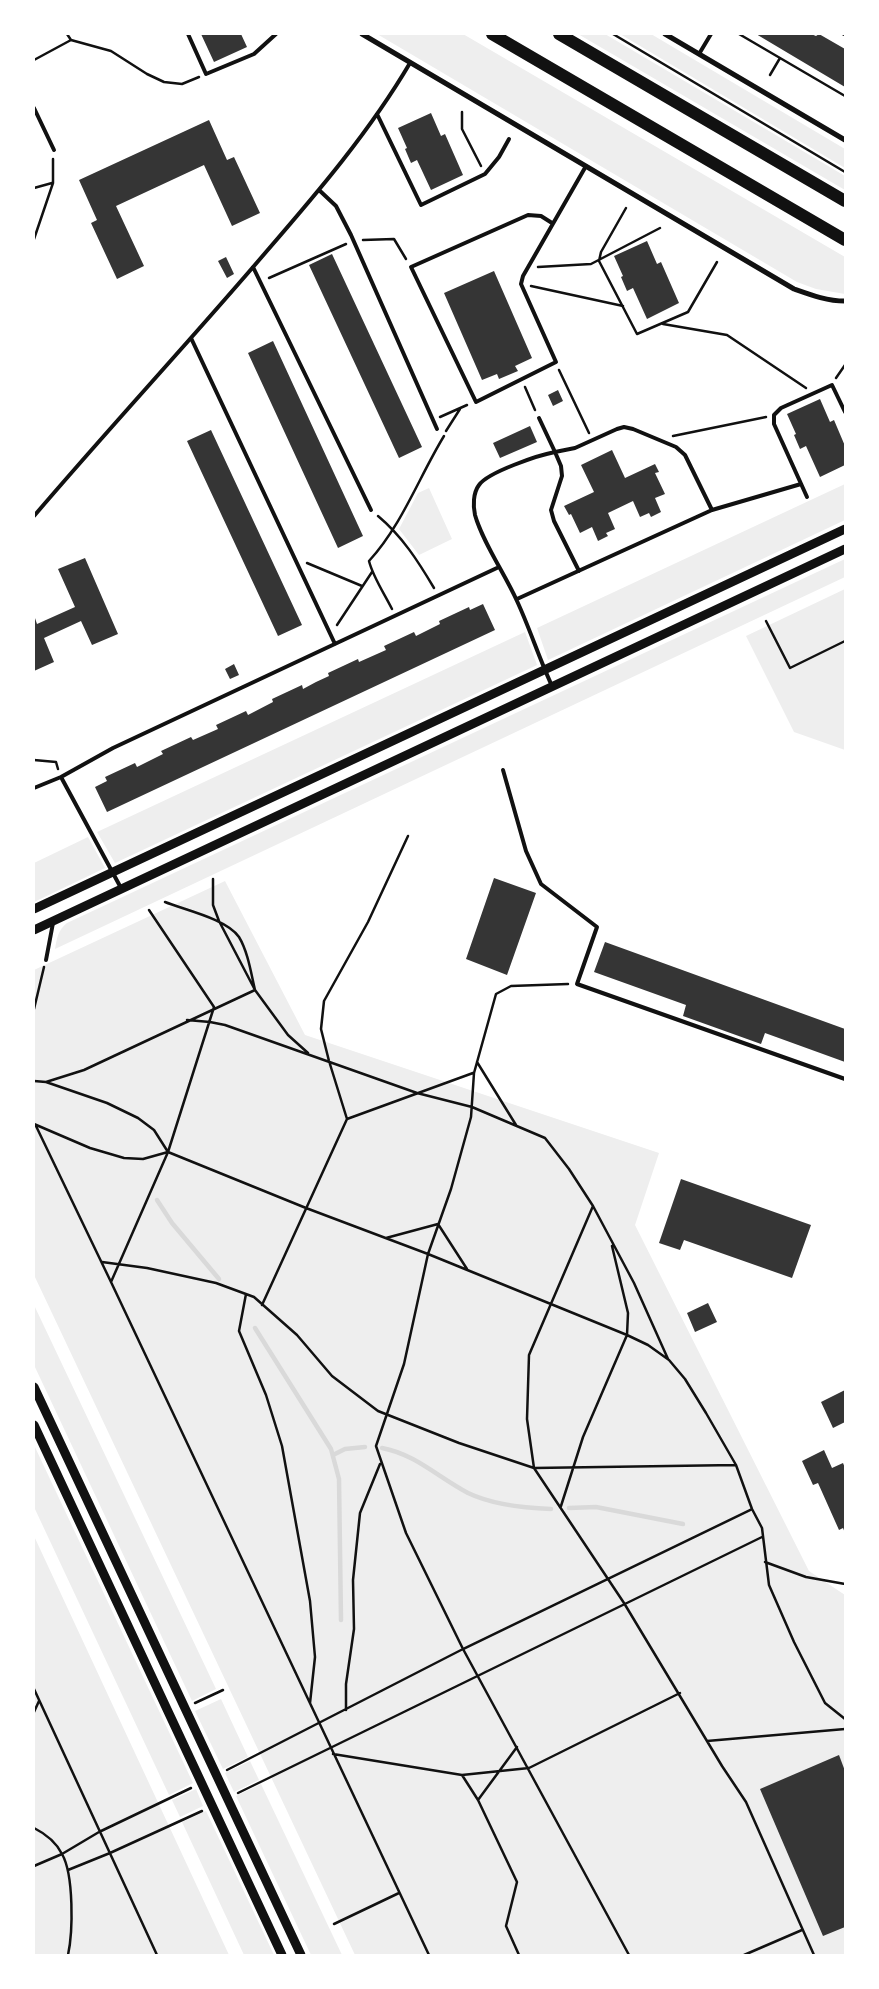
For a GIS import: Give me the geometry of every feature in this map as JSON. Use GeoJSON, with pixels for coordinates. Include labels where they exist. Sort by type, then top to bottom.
{"type":"FeatureCollection","features":[{"type":"Feature","properties":{"kind":"main road"},"geometry":{"type":"LineString","coordinates":[[492,34],[845,240]]}},
{"type":"Feature","properties":{"kind":"main road"},"geometry":{"type":"LineString","coordinates":[[560,34],[845,201]]}},
{"type":"Feature","properties":{"kind":"street"},"geometry":{"type":"LineString","coordinates":[[362,34],[794,289],[814,297],[845,301]]}},
{"type":"Feature","properties":{"kind":"street"},"geometry":{"type":"LineString","coordinates":[[665,34],[845,140]]}},
{"type":"Feature","properties":{"kind":"street"},"geometry":{"type":"LineString","coordinates":[[34,909],[845,529]]}},
{"type":"Feature","properties":{"kind":"street"},"geometry":{"type":"LineString","coordinates":[[34,930],[845,549]]}},
{"type":"Feature","properties":{"kind":"street"},"geometry":{"type":"LineString","coordinates":[[34,1388],[301,1955]]}},
{"type":"Feature","properties":{"kind":"street"},"geometry":{"type":"LineString","coordinates":[[34,1425],[282,1955]]}},
{"type":"Feature","properties":{"kind":"lane"},"geometry":{"type":"LineString","coordinates":[[188,34],[206,74],[254,54],[276,34]]}},
{"type":"Feature","properties":{"kind":"lane"},"geometry":{"type":"LineString","coordinates":[[699,54],[711,34]]}},
{"type":"Feature","properties":{"kind":"lane"},"geometry":{"type":"LineString","coordinates":[[34,516],[254,267],[319,190],[377,114],[410,63]]}},
{"type":"Feature","properties":{"kind":"lane"},"geometry":{"type":"LineString","coordinates":[[34,108],[54,150]]}},
{"type":"Feature","properties":{"kind":"lane"},"geometry":{"type":"LineString","coordinates":[[377,114],[421,205],[485,174],[499,157],[509,139]]}},
{"type":"Feature","properties":{"kind":"lane"},"geometry":{"type":"LineString","coordinates":[[552,222],[540,216],[528,215],[411,267],[476,402],[556,362],[521,284],[552,222],[586,166]]}},
{"type":"Feature","properties":{"kind":"lane"},"geometry":{"type":"LineString","coordinates":[[319,190],[336,206],[437,429]]}},
{"type":"Feature","properties":{"kind":"lane"},"geometry":{"type":"LineString","coordinates":[[254,267],[371,510]]}},
{"type":"Feature","properties":{"kind":"lane"},"geometry":{"type":"LineString","coordinates":[[191,338],[335,644]]}},
{"type":"Feature","properties":{"kind":"lane"},"geometry":{"type":"LineString","coordinates":[[807,497],[774,424],[774,415],[781,408],[832,385],[845,412]]}},
{"type":"Feature","properties":{"kind":"lane"},"geometry":{"type":"LineString","coordinates":[[539,418],[561,466],[562,476],[552,510],[554,521],[579,571]]}},
{"type":"Feature","properties":{"kind":"lane"},"geometry":{"type":"LineString","coordinates":[[552,686],[517,599],[499,567],[475,514],[474,499],[478,486],[488,477],[543,454],[575,448],[624,427],[676,447],[685,455],[712,510]]}},
{"type":"Feature","properties":{"kind":"lane"},"geometry":{"type":"LineString","coordinates":[[517,599],[712,510],[801,484]]}},
{"type":"Feature","properties":{"kind":"lane"},"geometry":{"type":"LineString","coordinates":[[34,788],[62,777],[113,748],[499,567]]}},
{"type":"Feature","properties":{"kind":"lane"},"geometry":{"type":"LineString","coordinates":[[503,770],[526,851],[540,884],[597,927],[577,984],[845,1079]]}},
{"type":"Feature","properties":{"kind":"lane"},"geometry":{"type":"LineString","coordinates":[[62,777],[121,888]]}},
{"type":"Feature","properties":{"kind":"lane"},"geometry":{"type":"LineString","coordinates":[[46,960],[53,921]]}},
{"type":"Feature","properties":{"kind":"path"},"geometry":{"type":"LineString","coordinates":[[67,34],[71,40],[110,51],[147,74],[164,82],[182,84],[206,74]]}},
{"type":"Feature","properties":{"kind":"path"},"geometry":{"type":"LineString","coordinates":[[612,34],[845,172]]}},
{"type":"Feature","properties":{"kind":"path"},"geometry":{"type":"LineString","coordinates":[[739,34],[845,96]]}},
{"type":"Feature","properties":{"kind":"path"},"geometry":{"type":"LineString","coordinates":[[34,60],[71,40]]}},
{"type":"Feature","properties":{"kind":"path"},"geometry":{"type":"LineString","coordinates":[[770,75],[780,58]]}},
{"type":"Feature","properties":{"kind":"path"},"geometry":{"type":"LineString","coordinates":[[462,112],[462,128],[485,174]]}},
{"type":"Feature","properties":{"kind":"path"},"geometry":{"type":"LineString","coordinates":[[34,239],[52,183],[54,150]]}},
{"type":"Feature","properties":{"kind":"path"},"geometry":{"type":"LineString","coordinates":[[34,188],[52,183]]}},
{"type":"Feature","properties":{"kind":"path"},"geometry":{"type":"LineString","coordinates":[[626,208],[601,252],[599,261],[636,334],[688,312],[717,262]]}},
{"type":"Feature","properties":{"kind":"path"},"geometry":{"type":"LineString","coordinates":[[528,268],[591,264],[660,228]]}},
{"type":"Feature","properties":{"kind":"path"},"geometry":{"type":"LineString","coordinates":[[260,282],[353,241],[394,239],[411,267]]}},
{"type":"Feature","properties":{"kind":"path"},"geometry":{"type":"LineString","coordinates":[[521,284],[623,306]]}},
{"type":"Feature","properties":{"kind":"path"},"geometry":{"type":"LineString","coordinates":[[661,324],[727,335],[814,393]]}},
{"type":"Feature","properties":{"kind":"path"},"geometry":{"type":"LineString","coordinates":[[556,362],[593,440]]}},
{"type":"Feature","properties":{"kind":"path"},"geometry":{"type":"LineString","coordinates":[[832,385],[845,365]]}},
{"type":"Feature","properties":{"kind":"path"},"geometry":{"type":"LineString","coordinates":[[522,379],[539,418]]}},
{"type":"Feature","properties":{"kind":"path"},"geometry":{"type":"LineString","coordinates":[[433,420],[476,402]]}},
{"type":"Feature","properties":{"kind":"path"},"geometry":{"type":"LineString","coordinates":[[396,616],[381,585],[372,572],[369,561],[382,546],[393,528],[460,409]]}},
{"type":"Feature","properties":{"kind":"path"},"geometry":{"type":"LineString","coordinates":[[658,440],[774,415]]}},
{"type":"Feature","properties":{"kind":"path"},"geometry":{"type":"LineString","coordinates":[[371,510],[393,528],[417,560],[439,596]]}},
{"type":"Feature","properties":{"kind":"path"},"geometry":{"type":"LineString","coordinates":[[294,557],[362,586]]}},
{"type":"Feature","properties":{"kind":"path"},"geometry":{"type":"LineString","coordinates":[[331,635],[372,572]]}},
{"type":"Feature","properties":{"kind":"path"},"geometry":{"type":"LineString","coordinates":[[766,621],[790,668],[845,641]]}},
{"type":"Feature","properties":{"kind":"path"},"geometry":{"type":"LineString","coordinates":[[34,760],[56,762],[62,777]]}},
{"type":"Feature","properties":{"kind":"path"},"geometry":{"type":"LineString","coordinates":[[262,1304],[347,1119],[328,1061],[321,1029],[324,1001],[368,922],[408,836]]}},
{"type":"Feature","properties":{"kind":"path"},"geometry":{"type":"LineString","coordinates":[[214,879],[214,905],[219,921],[255,990],[288,1036],[309,1054]]}},
{"type":"Feature","properties":{"kind":"path"},"geometry":{"type":"LineString","coordinates":[[165,902],[219,921],[238,936],[246,954],[255,990]]}},
{"type":"Feature","properties":{"kind":"path"},"geometry":{"type":"LineString","coordinates":[[111,1282],[168,1152],[214,1007],[149,910]]}},
{"type":"Feature","properties":{"kind":"path"},"geometry":{"type":"LineString","coordinates":[[34,1009],[46,960]]}},
{"type":"Feature","properties":{"kind":"path"},"geometry":{"type":"LineString","coordinates":[[577,984],[512,986],[496,994],[474,1073],[471,1117],[451,1189],[428,1254],[404,1364],[376,1446],[380,1463],[406,1533],[463,1650],[529,1768],[629,1955]]}},
{"type":"Feature","properties":{"kind":"path"},"geometry":{"type":"LineString","coordinates":[[46,1082],[84,1070],[214,1007],[255,990]]}},
{"type":"Feature","properties":{"kind":"path"},"geometry":{"type":"LineString","coordinates":[[187,1020],[225,1025],[417,1093],[472,1107],[545,1138],[570,1169],[593,1206],[634,1283],[669,1360]]}},
{"type":"Feature","properties":{"kind":"path"},"geometry":{"type":"LineString","coordinates":[[477,1062],[517,1126]]}},
{"type":"Feature","properties":{"kind":"path"},"geometry":{"type":"LineString","coordinates":[[347,1119],[474,1073]]}},
{"type":"Feature","properties":{"kind":"path"},"geometry":{"type":"LineString","coordinates":[[34,1081],[46,1082],[107,1103],[138,1118],[154,1130],[168,1152],[306,1208],[428,1254],[627,1335],[648,1345],[669,1360],[696,1396],[736,1465],[752,1509],[762,1528],[769,1585],[798,1651],[825,1703],[845,1719]]}},
{"type":"Feature","properties":{"kind":"path"},"geometry":{"type":"LineString","coordinates":[[35,1125],[90,1148],[124,1158],[143,1159],[168,1152]]}},
{"type":"Feature","properties":{"kind":"path"},"geometry":{"type":"LineString","coordinates":[[35,1125],[102,1262],[429,1955]]}},
{"type":"Feature","properties":{"kind":"path"},"geometry":{"type":"LineString","coordinates":[[593,1206],[528,1355],[527,1419],[534,1468],[624,1603],[746,1802],[814,1955]]}},
{"type":"Feature","properties":{"kind":"path"},"geometry":{"type":"LineString","coordinates":[[386,1238],[438,1224]]}},
{"type":"Feature","properties":{"kind":"path"},"geometry":{"type":"LineString","coordinates":[[438,1224],[468,1270]]}},
{"type":"Feature","properties":{"kind":"path"},"geometry":{"type":"LineString","coordinates":[[561,1506],[571,1468],[627,1335],[628,1313],[612,1242]]}},
{"type":"Feature","properties":{"kind":"path"},"geometry":{"type":"LineString","coordinates":[[102,1262],[148,1268],[216,1282],[254,1297],[297,1336],[332,1376],[378,1411],[459,1443],[534,1468],[736,1465]]}},
{"type":"Feature","properties":{"kind":"path"},"geometry":{"type":"LineString","coordinates":[[246,1294],[239,1331],[266,1395],[282,1446],[310,1601],[315,1657],[310,1704]]}},
{"type":"Feature","properties":{"kind":"path"},"geometry":{"type":"LineString","coordinates":[[346,1710],[346,1684],[354,1628],[353,1580],[360,1513],[380,1463]]}},
{"type":"Feature","properties":{"kind":"path"},"geometry":{"type":"LineString","coordinates":[[255,1756],[463,1650],[752,1509]]}},
{"type":"Feature","properties":{"kind":"path"},"geometry":{"type":"LineString","coordinates":[[266,1780],[762,1537]]}},
{"type":"Feature","properties":{"kind":"path"},"geometry":{"type":"LineString","coordinates":[[765,1562],[806,1577],[845,1584]]}},
{"type":"Feature","properties":{"kind":"path"},"geometry":{"type":"LineString","coordinates":[[34,1689],[157,1955]]}},
{"type":"Feature","properties":{"kind":"path"},"geometry":{"type":"LineString","coordinates":[[185,1708],[223,1690]]}},
{"type":"Feature","properties":{"kind":"path"},"geometry":{"type":"LineString","coordinates":[[333,1754],[462,1774],[529,1768],[680,1693]]}},
{"type":"Feature","properties":{"kind":"path"},"geometry":{"type":"LineString","coordinates":[[34,1712],[39,1701]]}},
{"type":"Feature","properties":{"kind":"path"},"geometry":{"type":"LineString","coordinates":[[707,1741],[845,1729]]}},
{"type":"Feature","properties":{"kind":"path"},"geometry":{"type":"LineString","coordinates":[[478,1800],[517,1746]]}},
{"type":"Feature","properties":{"kind":"path"},"geometry":{"type":"LineString","coordinates":[[462,1774],[478,1800],[517,1882],[506,1926],[519,1955]]}},
{"type":"Feature","properties":{"kind":"path"},"geometry":{"type":"LineString","coordinates":[[34,1866],[62,1854],[99,1832],[166,1801]]}},
{"type":"Feature","properties":{"kind":"path"},"geometry":{"type":"LineString","coordinates":[[68,1870],[110,1854],[176,1823]]}},
{"type":"Feature","properties":{"kind":"path"},"geometry":{"type":"LineString","coordinates":[[34,1828],[47,1834],[62,1854],[68,1870],[72,1936],[68,1955]]}},
{"type":"Feature","properties":{"kind":"path"},"geometry":{"type":"LineString","coordinates":[[334,1924],[399,1893]]}},
{"type":"Feature","properties":{"kind":"path"},"geometry":{"type":"LineString","coordinates":[[744,1955],[802,1930]]}},
{"type":"Feature","properties":{"kind":"shaded area"},"geometry":{"type":"Polygon","coordinates":[[[377,34],[463,34],[845,257],[845,294],[816,289],[797,282],[377,34]]]}},
{"type":"Feature","properties":{"kind":"shaded area"},"geometry":{"type":"Polygon","coordinates":[[[578,34],[605,34],[845,176],[845,190],[578,34]]]}},
{"type":"Feature","properties":{"kind":"shaded area"},"geometry":{"type":"Polygon","coordinates":[[[620,34],[651,34],[845,149],[845,168],[620,34]]]}},
{"type":"Feature","properties":{"kind":"shaded area"},"geometry":{"type":"Polygon","coordinates":[[[845,484],[845,520],[548,660],[537,628],[845,484]]]}},
{"type":"Feature","properties":{"kind":"shaded area"},"geometry":{"type":"Polygon","coordinates":[[[429,488],[452,539],[419,555],[399,529],[418,493],[429,488]]]}},
{"type":"Feature","properties":{"kind":"shaded area"},"geometry":{"type":"Polygon","coordinates":[[[845,559],[845,577],[55,949],[60,931],[67,923],[845,559]]]}},
{"type":"Feature","properties":{"kind":"shaded area"},"geometry":{"type":"Polygon","coordinates":[[[845,589],[845,750],[794,732],[746,636],[845,589]]]}},
{"type":"Feature","properties":{"kind":"shaded area"},"geometry":{"type":"Polygon","coordinates":[[[525,632],[537,665],[115,863],[97,832],[525,632]]]}},
{"type":"Feature","properties":{"kind":"shaded area"},"geometry":{"type":"Polygon","coordinates":[[[88,837],[105,868],[34,902],[34,863],[88,837]]]}},
{"type":"Feature","properties":{"kind":"shaded area"},"geometry":{"type":"Polygon","coordinates":[[[225,881],[305,1035],[659,1153],[635,1225],[809,1571],[845,1595],[845,1955],[355,1955],[34,1275],[34,970],[225,881]]]}},
{"type":"Feature","properties":{"kind":"shaded area"},"geometry":{"type":"Polygon","coordinates":[[[34,1305],[216,1689],[192,1701],[34,1365],[34,1305]]]}},
{"type":"Feature","properties":{"kind":"shaded area"},"geometry":{"type":"Polygon","coordinates":[[[34,1445],[193,1783],[169,1795],[34,1507],[34,1445]]]}},
{"type":"Feature","properties":{"kind":"shaded area"},"geometry":{"type":"Polygon","coordinates":[[[34,1536],[229,1955],[34,1955],[34,1536]]]}},
{"type":"Feature","properties":{"kind":"shaded area"},"geometry":{"type":"Polygon","coordinates":[[[221,1699],[248,1757],[223,1769],[195,1711],[221,1699]]]}},
{"type":"Feature","properties":{"kind":"shaded area"},"geometry":{"type":"Polygon","coordinates":[[[250,1761],[259,1780],[234,1792],[225,1773],[250,1761]]]}},
{"type":"Feature","properties":{"kind":"shaded area"},"geometry":{"type":"Polygon","coordinates":[[[261,1784],[342,1955],[311,1955],[236,1796],[261,1784]]]}},
{"type":"Feature","properties":{"kind":"shaded area"},"geometry":{"type":"Polygon","coordinates":[[[196,1789],[203,1806],[180,1817],[172,1800],[196,1789]]]}},
{"type":"Feature","properties":{"kind":"shaded area"},"geometry":{"type":"Polygon","coordinates":[[[206,1811],[274,1955],[244,1955],[182,1822],[206,1811]]]}},
{"type":"Feature","properties":{"kind":"building"},"geometry":{"type":"Polygon","coordinates":[[[201,34],[241,34],[247,47],[214,62],[201,34]]]}},
{"type":"Feature","properties":{"kind":"building"},"geometry":{"type":"Polygon","coordinates":[[[756,34],[811,34],[816,36],[819,34],[845,49],[845,87],[756,34]]]}},
{"type":"Feature","properties":{"kind":"building"},"geometry":{"type":"Polygon","coordinates":[[[431,113],[441,136],[445,134],[463,175],[431,190],[417,160],[411,163],[398,128],[431,113]]]}},
{"type":"Feature","properties":{"kind":"building"},"geometry":{"type":"Polygon","coordinates":[[[209,120],[227,160],[234,157],[260,213],[232,226],[204,165],[116,206],[144,266],[117,279],[91,223],[97,220],[79,180],[209,120]]]}},
{"type":"Feature","properties":{"kind":"building"},"geometry":{"type":"Polygon","coordinates":[[[647,241],[657,264],[661,262],[679,303],[647,319],[633,288],[627,291],[614,256],[647,241]]]}},
{"type":"Feature","properties":{"kind":"building"},"geometry":{"type":"Polygon","coordinates":[[[332,254],[422,447],[399,458],[309,265],[332,254]]]}},
{"type":"Feature","properties":{"kind":"building"},"geometry":{"type":"Polygon","coordinates":[[[226,257],[234,274],[227,278],[218,261],[226,257]]]}},
{"type":"Feature","properties":{"kind":"building"},"geometry":{"type":"Polygon","coordinates":[[[494,271],[532,358],[515,366],[518,371],[499,379],[497,374],[482,380],[444,293],[494,271]]]}},
{"type":"Feature","properties":{"kind":"building"},"geometry":{"type":"Polygon","coordinates":[[[273,341],[363,536],[338,548],[248,353],[273,341]]]}},
{"type":"Feature","properties":{"kind":"building"},"geometry":{"type":"Polygon","coordinates":[[[558,390],[563,401],[553,406],[548,395],[558,390]]]}},
{"type":"Feature","properties":{"kind":"building"},"geometry":{"type":"Polygon","coordinates":[[[820,399],[830,422],[834,420],[845,446],[845,465],[820,477],[806,446],[800,449],[787,414],[820,399]]]}},
{"type":"Feature","properties":{"kind":"building"},"geometry":{"type":"Polygon","coordinates":[[[530,426],[537,442],[500,458],[493,443],[530,426]]]}},
{"type":"Feature","properties":{"kind":"building"},"geometry":{"type":"Polygon","coordinates":[[[211,430],[302,625],[278,636],[187,441],[211,430]]]}},
{"type":"Feature","properties":{"kind":"building"},"geometry":{"type":"Polygon","coordinates":[[[612,450],[625,478],[655,464],[659,472],[655,473],[665,494],[655,498],[661,512],[651,517],[649,513],[640,517],[633,501],[608,513],[615,529],[606,533],[608,536],[598,541],[592,527],[580,533],[571,514],[569,515],[564,506],[594,492],[581,465],[612,450]]]}},
{"type":"Feature","properties":{"kind":"building"},"geometry":{"type":"Polygon","coordinates":[[[85,558],[118,634],[92,645],[81,621],[44,638],[54,662],[34,671],[34,615],[37,624],[75,607],[58,569],[85,558]]]}},
{"type":"Feature","properties":{"kind":"building"},"geometry":{"type":"Polygon","coordinates":[[[483,604],[495,630],[107,812],[95,787],[107,781],[105,777],[135,763],[137,767],[163,754],[161,751],[191,737],[193,740],[218,729],[216,725],[246,711],[248,715],[273,702],[272,699],[302,685],[303,689],[329,676],[328,673],[358,659],[359,662],[386,650],[384,646],[414,632],[416,636],[440,624],[439,621],[469,607],[470,610],[483,604]]]}},
{"type":"Feature","properties":{"kind":"building"},"geometry":{"type":"Polygon","coordinates":[[[234,664],[239,675],[230,679],[225,669],[234,664]]]}},
{"type":"Feature","properties":{"kind":"building"},"geometry":{"type":"Polygon","coordinates":[[[494,878],[536,893],[507,975],[466,959],[494,878]]]}},
{"type":"Feature","properties":{"kind":"building"},"geometry":{"type":"Polygon","coordinates":[[[605,942],[845,1029],[845,1062],[765,1033],[761,1044],[683,1016],[686,1005],[594,972],[605,942]]]}},
{"type":"Feature","properties":{"kind":"building"},"geometry":{"type":"Polygon","coordinates":[[[681,1179],[811,1225],[792,1278],[684,1240],[680,1250],[659,1243],[681,1179]]]}},
{"type":"Feature","properties":{"kind":"building"},"geometry":{"type":"Polygon","coordinates":[[[708,1303],[717,1322],[695,1332],[687,1313],[708,1303]]]}},
{"type":"Feature","properties":{"kind":"building"},"geometry":{"type":"Polygon","coordinates":[[[845,1390],[845,1422],[833,1428],[821,1402],[845,1390]]]}},
{"type":"Feature","properties":{"kind":"building"},"geometry":{"type":"Polygon","coordinates":[[[824,1450],[832,1468],[843,1463],[845,1468],[845,1533],[843,1528],[839,1530],[818,1483],[813,1485],[802,1461],[824,1450]]]}},
{"type":"Feature","properties":{"kind":"building"},"geometry":{"type":"Polygon","coordinates":[[[839,1755],[845,1771],[845,1927],[823,1936],[760,1789],[839,1755]]]}},
{"type":"Feature","properties":{"kind":"waterway"},"geometry":{"type":"LineString","coordinates":[[157,1200],[172,1223],[219,1279]]}},
{"type":"Feature","properties":{"kind":"waterway"},"geometry":{"type":"LineString","coordinates":[[255,1328],[331,1449],[339,1479],[341,1620]]}},
{"type":"Feature","properties":{"kind":"waterway"},"geometry":{"type":"LineString","coordinates":[[333,1455],[345,1449],[365,1447]]}},
{"type":"Feature","properties":{"kind":"waterway"},"geometry":{"type":"LineString","coordinates":[[382,1448],[405,1455],[457,1487],[478,1497],[508,1505],[551,1509]]}},
{"type":"Feature","properties":{"kind":"waterway"},"geometry":{"type":"LineString","coordinates":[[569,1508],[596,1507],[683,1524]]}}]}
